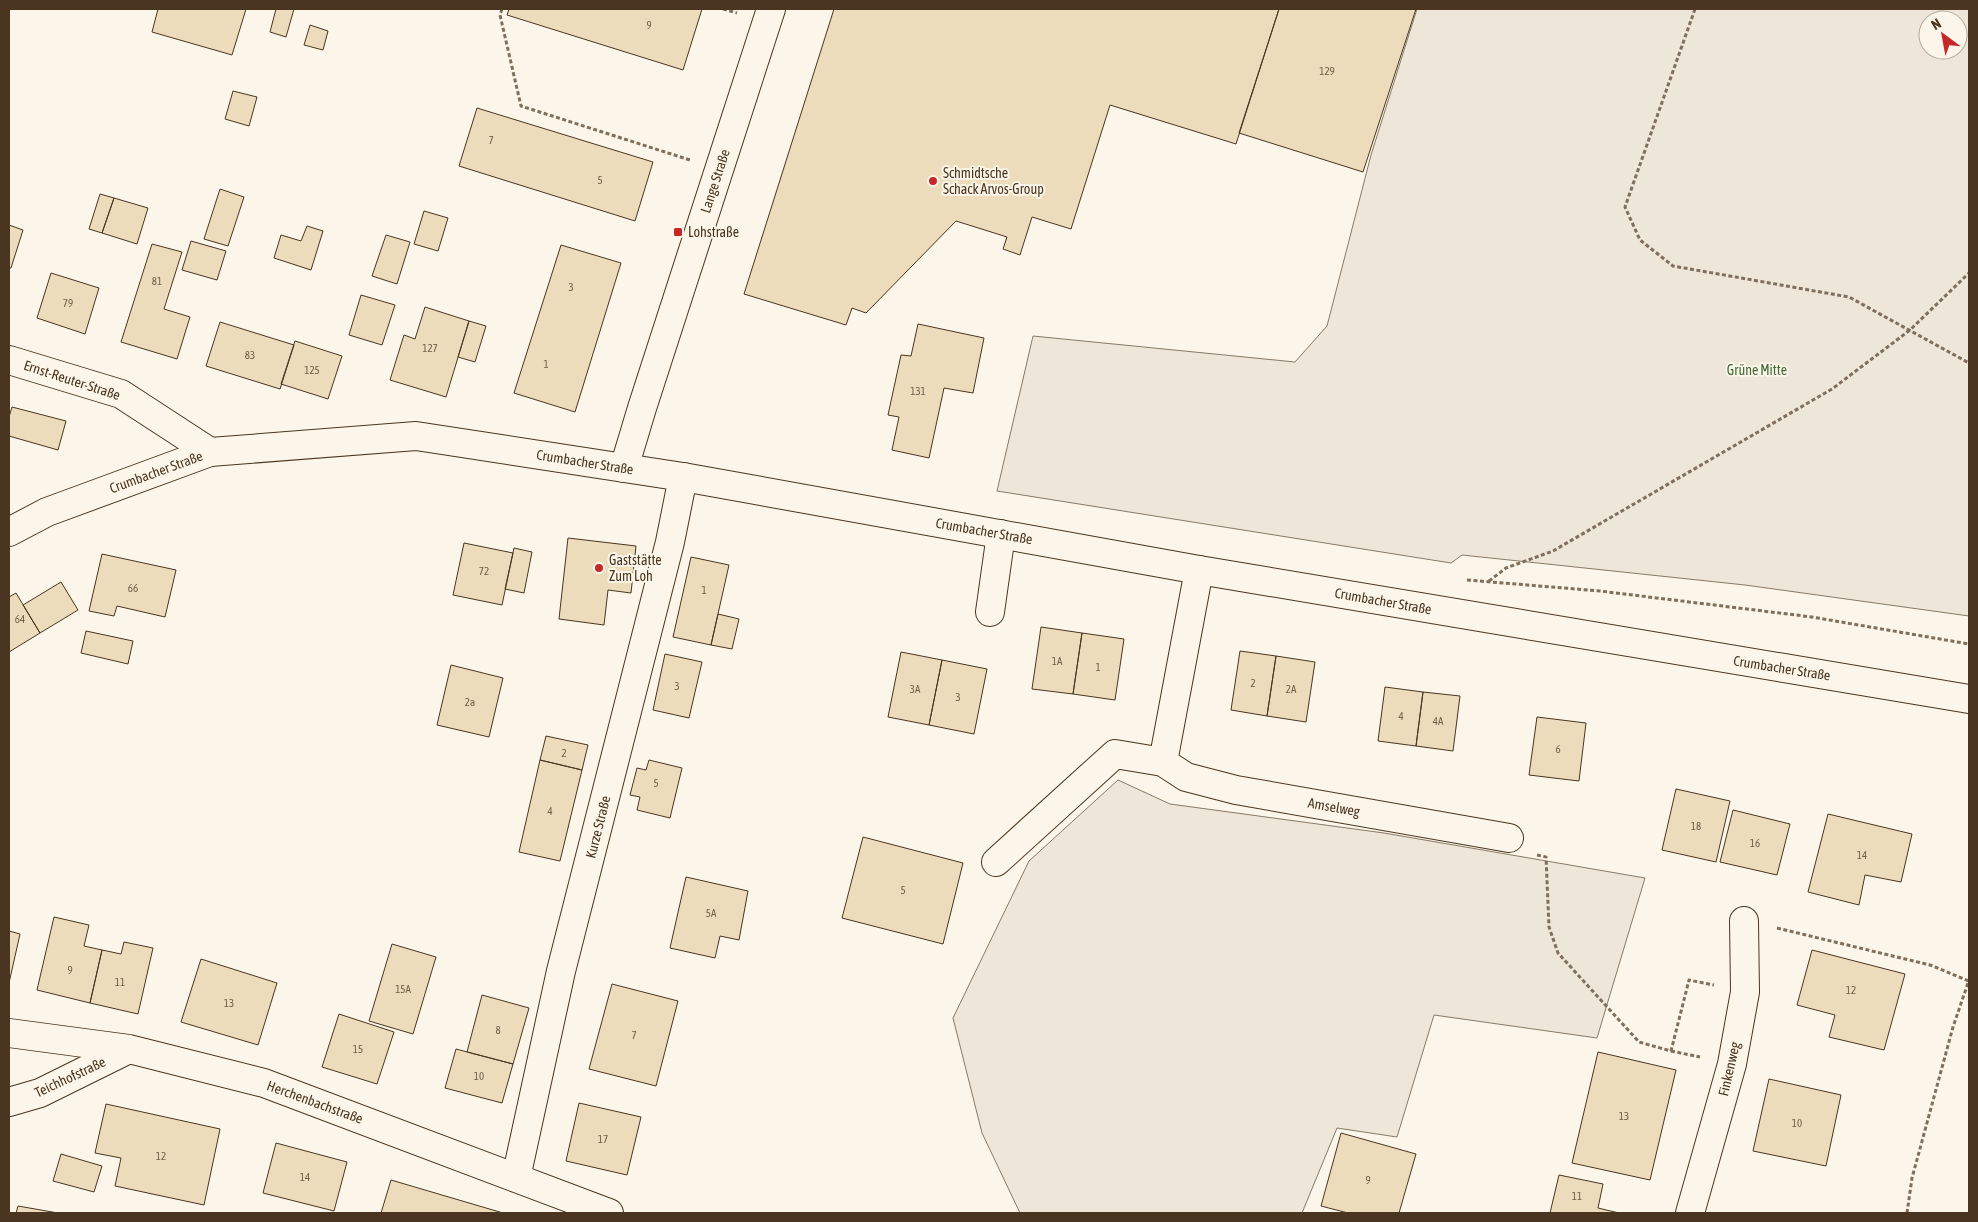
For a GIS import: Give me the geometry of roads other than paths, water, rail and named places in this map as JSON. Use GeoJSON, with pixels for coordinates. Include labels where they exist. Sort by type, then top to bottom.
{"type":"FeatureCollection","features":[{"type":"Feature","properties":{"kind":"street","name":"Lange Straße"},"geometry":{"type":"LineString","coordinates":[[624,468],[771,9]]}},
{"type":"Feature","properties":{"kind":"street","name":"Ernst-Reuter-Straße"},"geometry":{"type":"LineString","coordinates":[[9,360],[121,394],[210,452]]}},
{"type":"Feature","properties":{"kind":"street","name":"Crumbacher Straße"},"geometry":{"type":"LineString","coordinates":[[9,532],[47,512],[210,452],[416,436],[683,477],[1199,570],[1969,698]]}},
{"type":"Feature","properties":{"kind":"street","name":"Kurze Straße"},"geometry":{"type":"LineString","coordinates":[[516,1178],[561,971],[670,542],[683,477]]}},
{"type":"Feature","properties":{"kind":"street"},"geometry":{"type":"LineString","coordinates":[[990,612],[1001,534]]}},
{"type":"Feature","properties":{"kind":"street"},"geometry":{"type":"LineString","coordinates":[[1163,762],[1199,570]]}},
{"type":"Feature","properties":{"kind":"street","name":"Amselweg"},"geometry":{"type":"LineString","coordinates":[[996,862],[1115,754],[1163,762],[1186,777],[1236,790],[1509,838]]}},
{"type":"Feature","properties":{"kind":"street","name":"Finkenweg"},"geometry":{"type":"LineString","coordinates":[[1690,1213],[1732,1064],[1745,992],[1744,921]]}},
{"type":"Feature","properties":{"kind":"street","name":"Herchenbachstraße"},"geometry":{"type":"LineString","coordinates":[[9,1033],[129,1049],[264,1083],[609,1213]]}},
{"type":"Feature","properties":{"kind":"street","name":"Teichhofstraße"},"geometry":{"type":"LineString","coordinates":[[9,1102],[40,1094],[129,1049]]}},
{"type":"Feature","properties":{"kind":"place","name":"Schmidtsche Schack Arvos-Group"},"geometry":{"type":"Point","coordinates":[933,181]}},
{"type":"Feature","properties":{"kind":"place","name":"Lohstraße"},"geometry":{"type":"Point","coordinates":[678,232]}},
{"type":"Feature","properties":{"kind":"place","name":"Gaststätte Zum Loh"},"geometry":{"type":"Point","coordinates":[599,568]}},
{"type":"Feature","properties":{"kind":"park label","name":"Grüne Mitte"},"geometry":{"type":"Point","coordinates":[1757,370]}}]}
